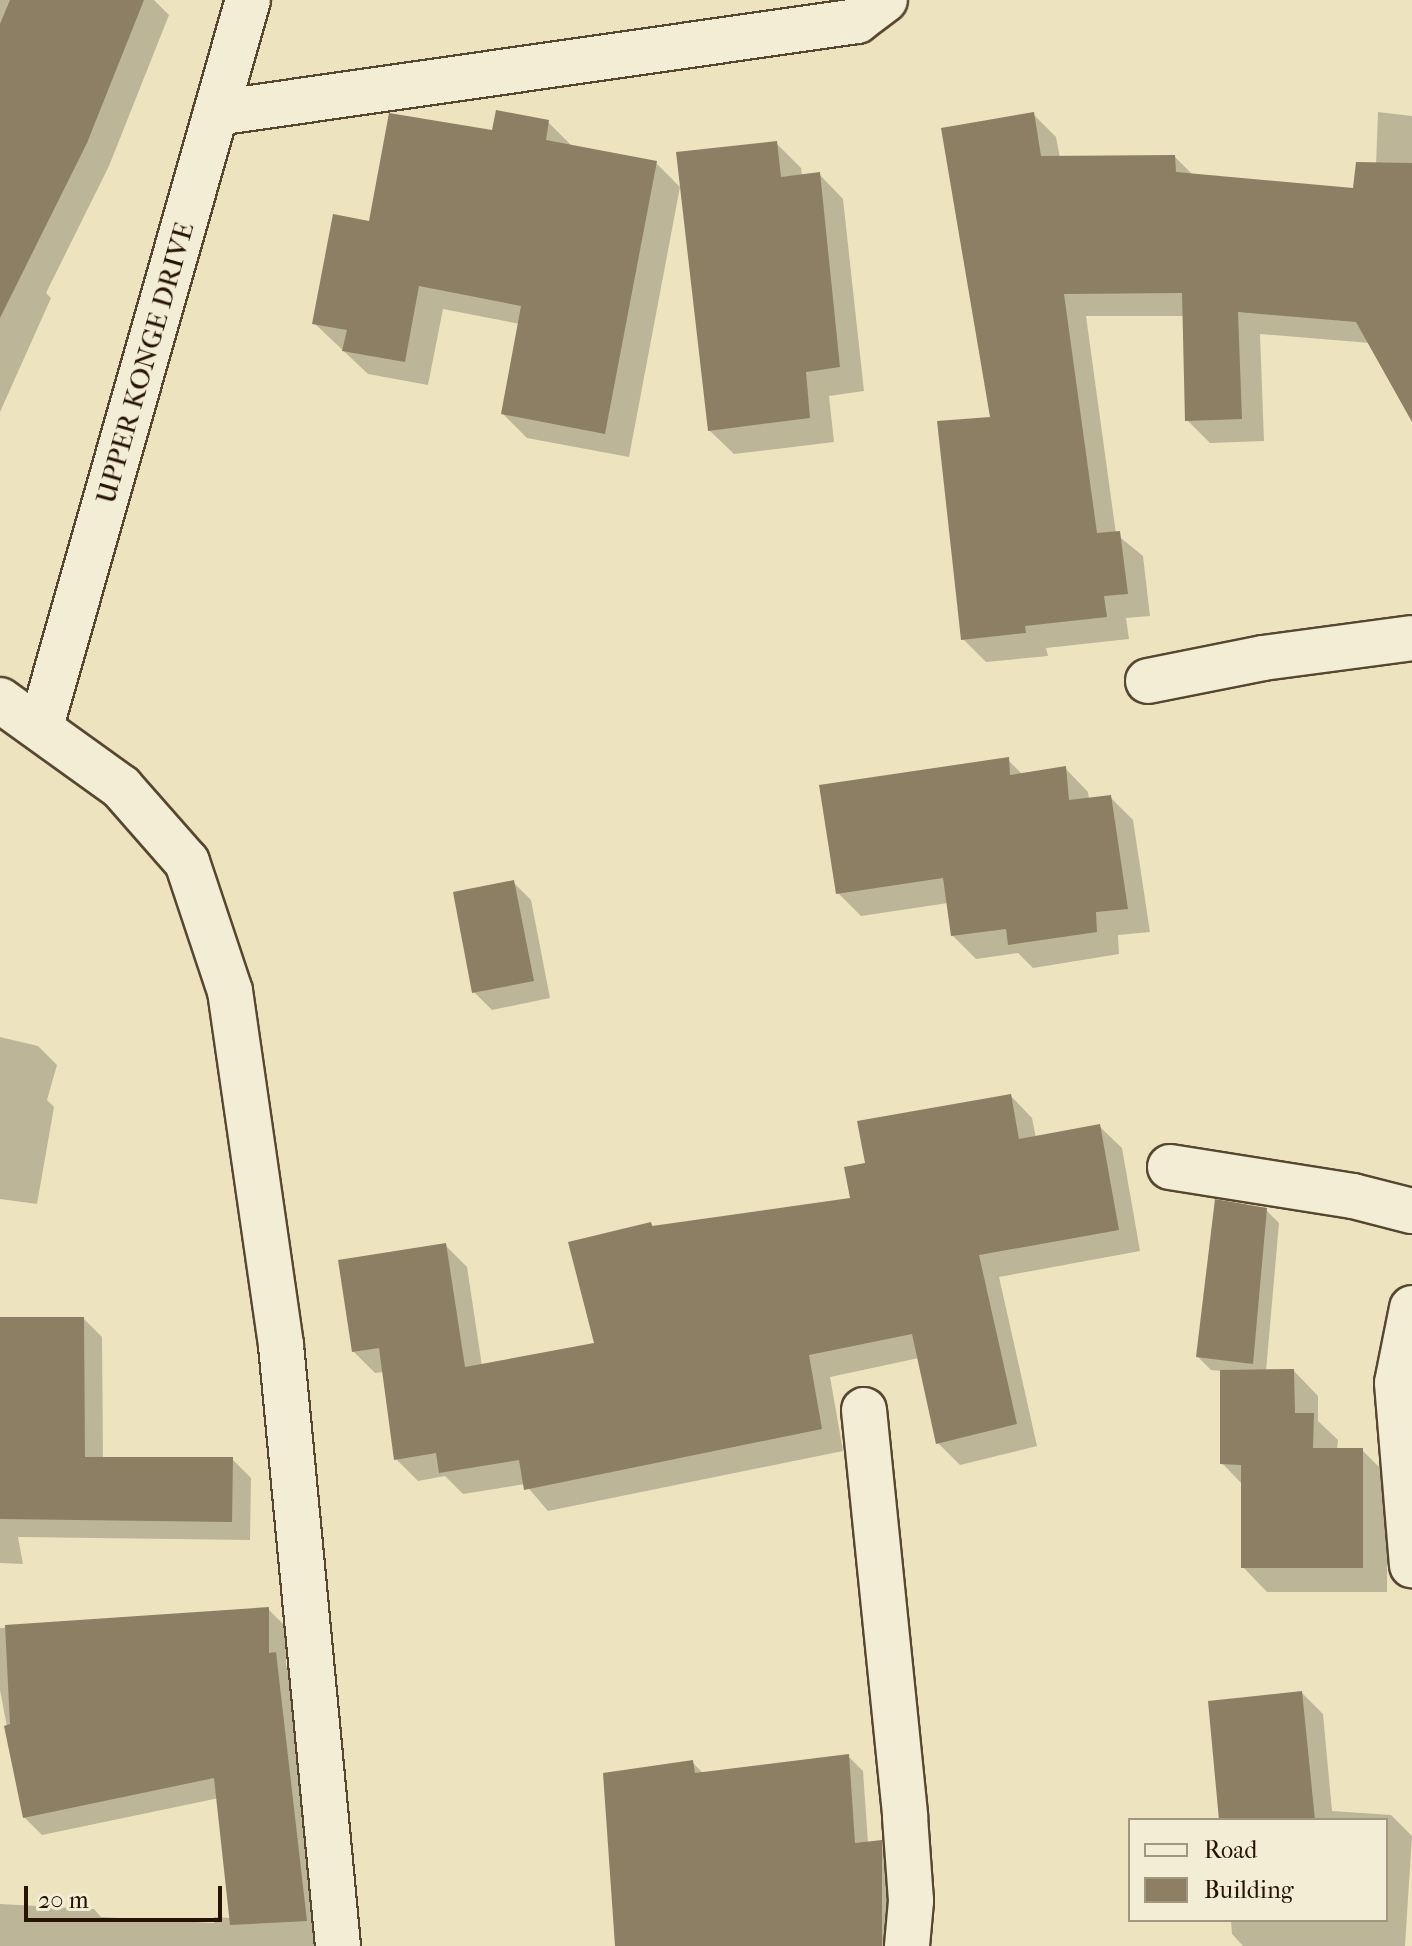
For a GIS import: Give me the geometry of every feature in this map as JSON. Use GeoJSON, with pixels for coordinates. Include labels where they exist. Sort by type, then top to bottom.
{"type":"FeatureCollection","features":[{"type":"Feature","properties":{"kind":"street","name":"UPPER KONGE DRIVE"},"geometry":{"type":"LineString","coordinates":[[41,726],[248,0]]}},
{"type":"Feature","properties":{"kind":"street"},"geometry":{"type":"LineString","coordinates":[[216,113],[857,21],[885,0]]}},
{"type":"Feature","properties":{"kind":"street"},"geometry":{"type":"LineString","coordinates":[[1148,681],[1263,658],[1412,638]]}},
{"type":"Feature","properties":{"kind":"street"},"geometry":{"type":"LineString","coordinates":[[0,700],[41,726],[121,787],[187,862],[230,991],[281,1345],[338,1946]]}},
{"type":"Feature","properties":{"kind":"street"},"geometry":{"type":"LineString","coordinates":[[1170,1167],[1412,1211]]}},
{"type":"Feature","properties":{"kind":"street"},"geometry":{"type":"LineString","coordinates":[[1412,1308],[1397,1383],[1412,1565]]}},
{"type":"Feature","properties":{"kind":"street"},"geometry":{"type":"LineString","coordinates":[[864,1410],[905,1817],[911,1901],[907,1946]]}},
{"type":"Feature","properties":{"kind":"building"},"geometry":{"type":"Polygon","coordinates":[[[10,0],[144,0],[87,143],[0,318],[0,24],[10,0]]]}},
{"type":"Feature","properties":{"kind":"building"},"geometry":{"type":"Polygon","coordinates":[[[496,110],[549,120],[546,140],[657,161],[605,434],[501,414],[521,306],[419,286],[405,362],[342,351],[347,330],[312,324],[333,214],[369,221],[389,113],[492,130],[496,110]]]}},
{"type":"Feature","properties":{"kind":"building"},"geometry":{"type":"Polygon","coordinates":[[[1034,112],[1041,156],[1175,155],[1176,172],[1353,188],[1356,162],[1412,163],[1412,422],[1356,322],[1238,312],[1242,419],[1185,421],[1182,293],[1064,294],[1097,533],[1120,531],[1128,594],[1104,596],[1107,617],[1025,626],[1026,633],[961,640],[937,421],[990,417],[941,128],[1034,112]]]}},
{"type":"Feature","properties":{"kind":"building"},"geometry":{"type":"Polygon","coordinates":[[[777,141],[781,177],[820,172],[840,367],[806,372],[810,418],[708,431],[676,152],[777,141]]]}},
{"type":"Feature","properties":{"kind":"building"},"geometry":{"type":"Polygon","coordinates":[[[1009,757],[1010,775],[1066,766],[1069,800],[1111,795],[1128,909],[1096,912],[1097,932],[1008,945],[1006,929],[951,936],[943,878],[836,894],[819,785],[1009,757]]]}},
{"type":"Feature","properties":{"kind":"building"},"geometry":{"type":"Polygon","coordinates":[[[514,880],[534,981],[472,993],[453,892],[514,880]]]}},
{"type":"Feature","properties":{"kind":"building"},"geometry":{"type":"Polygon","coordinates":[[[1011,1094],[1019,1139],[1100,1124],[1119,1230],[979,1255],[1017,1424],[936,1444],[912,1334],[809,1355],[822,1429],[524,1490],[519,1460],[439,1473],[436,1453],[394,1460],[379,1348],[352,1352],[338,1260],[446,1243],[465,1367],[594,1343],[568,1242],[651,1222],[652,1226],[850,1198],[844,1167],[865,1163],[857,1121],[1011,1094]]]}},
{"type":"Feature","properties":{"kind":"building"},"geometry":{"type":"Polygon","coordinates":[[[1215,1199],[1267,1208],[1253,1364],[1196,1357],[1215,1199]]]}},
{"type":"Feature","properties":{"kind":"building"},"geometry":{"type":"Polygon","coordinates":[[[0,1317],[84,1317],[85,1457],[233,1457],[232,1522],[0,1519],[0,1317]]]}},
{"type":"Feature","properties":{"kind":"building"},"geometry":{"type":"Polygon","coordinates":[[[1294,1369],[1295,1413],[1314,1413],[1313,1448],[1363,1448],[1363,1568],[1241,1568],[1241,1465],[1220,1464],[1220,1370],[1294,1369]]]}},
{"type":"Feature","properties":{"kind":"building"},"geometry":{"type":"Polygon","coordinates":[[[269,1607],[269,1653],[276,1652],[307,1921],[230,1925],[214,1778],[23,1818],[4,1726],[10,1724],[5,1625],[269,1607]]]}},
{"type":"Feature","properties":{"kind":"building"},"geometry":{"type":"Polygon","coordinates":[[[1302,1691],[1315,1818],[1219,1818],[1208,1701],[1302,1691]]]}},
{"type":"Feature","properties":{"kind":"building"},"geometry":{"type":"Polygon","coordinates":[[[849,1754],[855,1843],[882,1840],[882,1946],[615,1946],[603,1773],[693,1760],[695,1773],[849,1754]]]}}]}
